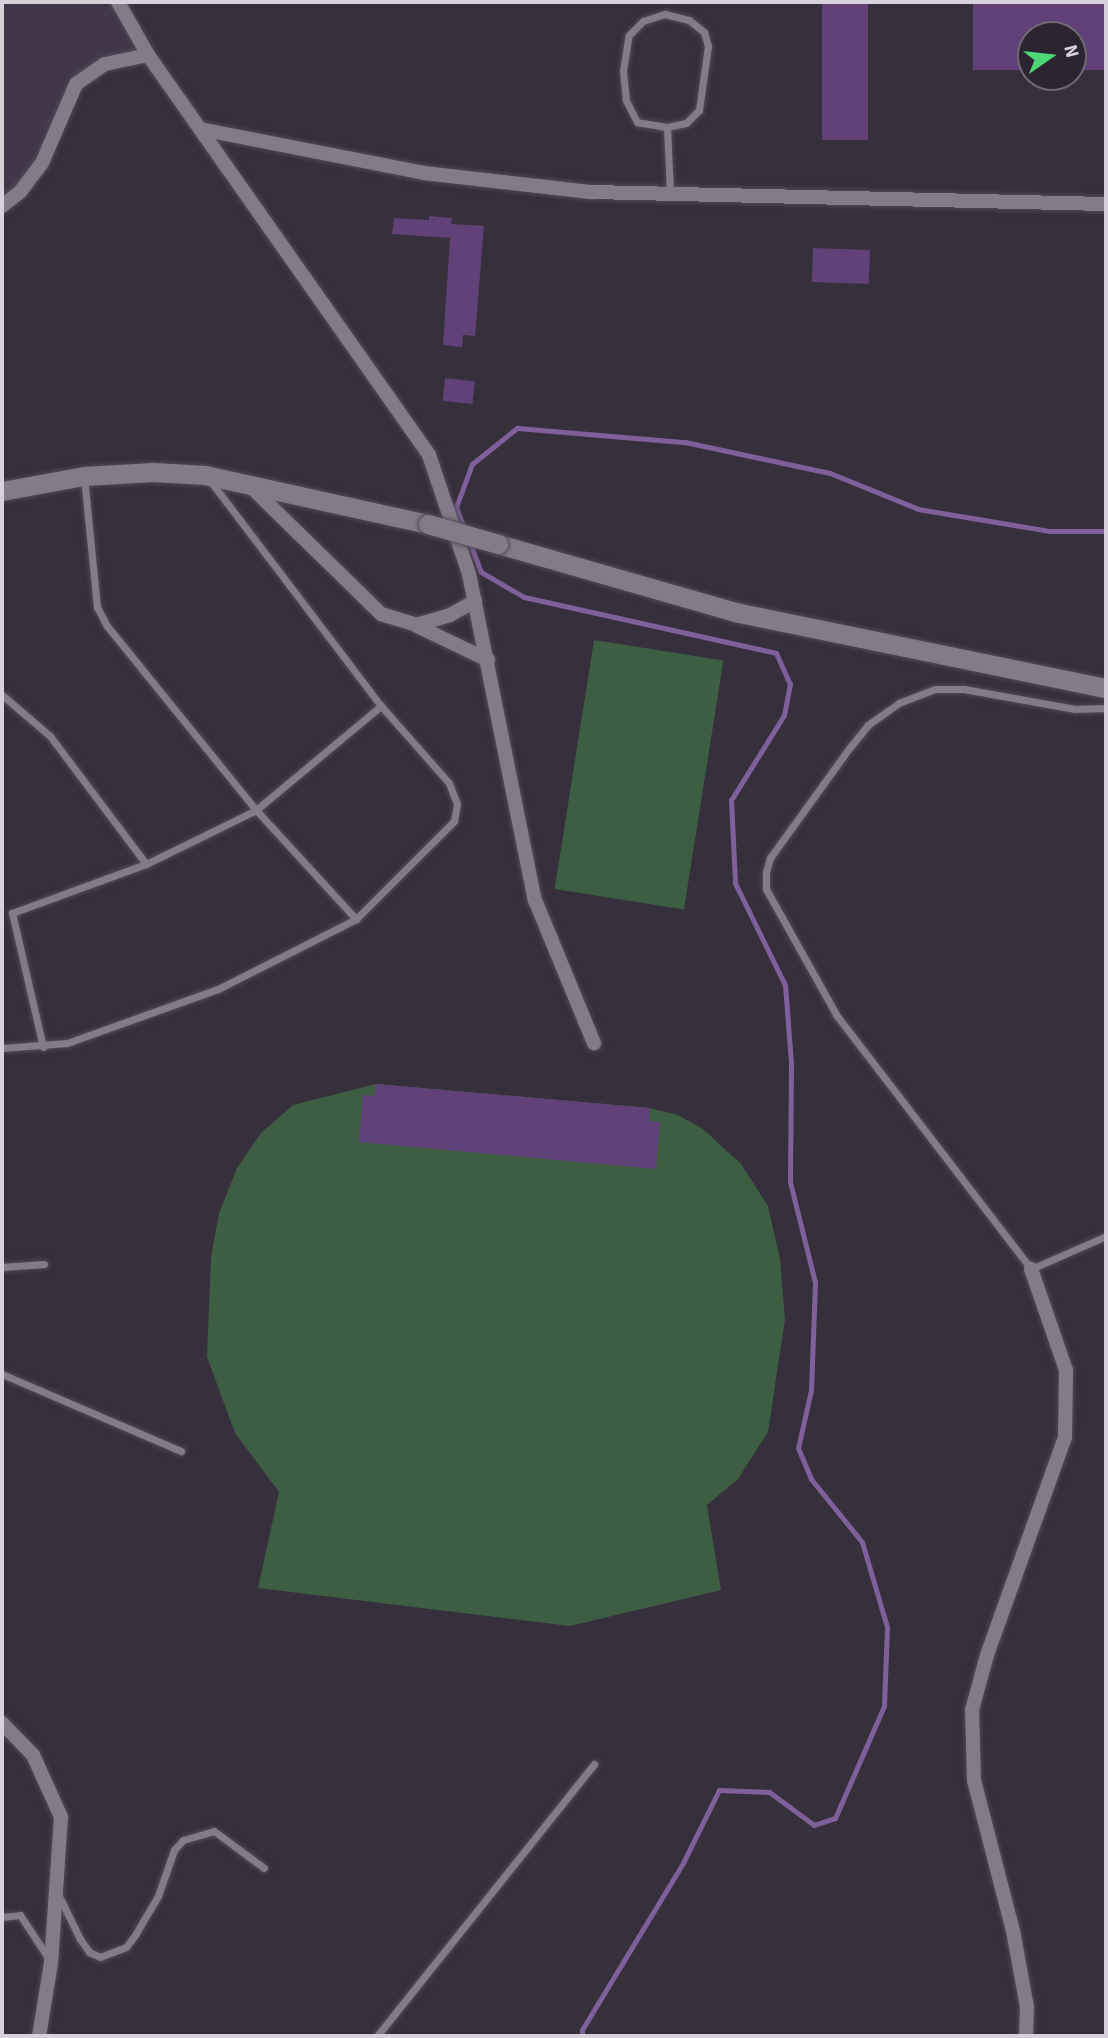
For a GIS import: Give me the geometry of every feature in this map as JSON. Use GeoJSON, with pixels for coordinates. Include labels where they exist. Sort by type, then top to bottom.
{"type":"FeatureCollection","features":[{"type":"Feature","properties":{"kind":"street"},"geometry":{"type":"LineString","coordinates":[[118,2],[148,55],[429,455],[457,526],[475,601],[535,900],[594,1043]]}},
{"type":"Feature","properties":{"kind":"street"},"geometry":{"type":"LineString","coordinates":[[2,206],[20,192],[43,163],[76,84],[104,64],[148,55]]}},
{"type":"Feature","properties":{"kind":"street"},"geometry":{"type":"LineString","coordinates":[[200,129],[424,173],[592,192],[1106,204]]}},
{"type":"Feature","properties":{"kind":"street"},"geometry":{"type":"LineString","coordinates":[[2,491],[84,476],[152,472],[205,475],[245,481],[428,524],[735,612],[1106,688]]}},
{"type":"Feature","properties":{"kind":"street"},"geometry":{"type":"LineString","coordinates":[[245,481],[381,614],[416,625],[488,660]]}},
{"type":"Feature","properties":{"kind":"street"},"geometry":{"type":"LineString","coordinates":[[416,625],[475,601]]}},
{"type":"Feature","properties":{"kind":"street"},"geometry":{"type":"LineString","coordinates":[[1026,2036],[1027,2007],[1013,1931],[974,1780],[972,1710],[987,1655],[1065,1437],[1066,1370],[1031,1269]]}},
{"type":"Feature","properties":{"kind":"street"},"geometry":{"type":"LineString","coordinates":[[2,1723],[33,1755],[61,1817],[54,1886],[51,1963],[39,2036]]}},
{"type":"Feature","properties":{"kind":"lane"},"geometry":{"type":"LineString","coordinates":[[665,14],[689,20],[704,32],[708,46],[699,110],[686,122],[667,127],[637,122],[626,100],[623,71],[629,35],[643,21],[665,14]]}},
{"type":"Feature","properties":{"kind":"lane"},"geometry":{"type":"LineString","coordinates":[[667,127],[670,195]]}},
{"type":"Feature","properties":{"kind":"lane"},"geometry":{"type":"LineString","coordinates":[[2,1048],[43,1047],[89,1037],[218,989],[356,919],[444,837],[454,821],[457,804],[449,783],[381,706],[205,475]]}},
{"type":"Feature","properties":{"kind":"lane"},"geometry":{"type":"LineString","coordinates":[[84,476],[97,607],[121,646],[256,810],[356,919]]}},
{"type":"Feature","properties":{"kind":"lane"},"geometry":{"type":"LineString","coordinates":[[1106,708],[1075,709],[964,689],[935,689],[899,703],[868,725],[850,747],[770,858],[766,872],[766,889],[837,1016],[1031,1269],[1106,1236]]}},
{"type":"Feature","properties":{"kind":"lane"},"geometry":{"type":"LineString","coordinates":[[2,695],[50,736],[146,864]]}},
{"type":"Feature","properties":{"kind":"lane"},"geometry":{"type":"LineString","coordinates":[[2,915],[146,864],[256,810],[381,706]]}},
{"type":"Feature","properties":{"kind":"lane"},"geometry":{"type":"LineString","coordinates":[[12,913],[43,1047]]}},
{"type":"Feature","properties":{"kind":"lane"},"geometry":{"type":"LineString","coordinates":[[2,1267],[44,1264]]}},
{"type":"Feature","properties":{"kind":"lane"},"geometry":{"type":"LineString","coordinates":[[2,1374],[181,1451]]}},
{"type":"Feature","properties":{"kind":"lane"},"geometry":{"type":"LineString","coordinates":[[377,2036],[594,1764]]}},
{"type":"Feature","properties":{"kind":"lane"},"geometry":{"type":"LineString","coordinates":[[54,1886],[80,1939],[89,1952],[100,1957],[126,1947],[135,1936],[158,1896],[174,1850],[183,1840],[214,1831],[264,1868]]}},
{"type":"Feature","properties":{"kind":"lane"},"geometry":{"type":"LineString","coordinates":[[2,1917],[20,1915],[51,1963]]}},
{"type":"Feature","properties":{"kind":"shaded area"},"geometry":{"type":"Polygon","coordinates":[[[2,2],[118,2],[148,55],[88,73],[55,136],[2,206],[2,2]]]}},
{"type":"Feature","properties":{"kind":"green space"},"geometry":{"type":"Polygon","coordinates":[[[594,640],[723,660],[684,909],[555,889],[594,640]]]}},
{"type":"Feature","properties":{"kind":"green space"},"geometry":{"type":"Polygon","coordinates":[[[376,1084],[650,1108],[678,1115],[703,1129],[741,1164],[768,1206],[780,1259],[785,1319],[768,1432],[738,1479],[707,1505],[721,1590],[570,1626],[258,1588],[279,1492],[235,1433],[207,1357],[211,1257],[219,1213],[237,1168],[261,1133],[293,1105],[376,1084]]]}},
{"type":"Feature","properties":{"kind":"building"},"geometry":{"type":"Polygon","coordinates":[[[822,2],[868,2],[868,140],[822,140],[822,2]]]}},
{"type":"Feature","properties":{"kind":"building"},"geometry":{"type":"Polygon","coordinates":[[[973,2],[1106,2],[1106,70],[1087,70],[1087,21],[1017,21],[1017,70],[973,70],[973,2]]]}},
{"type":"Feature","properties":{"kind":"building"},"geometry":{"type":"Polygon","coordinates":[[[429,216],[452,218],[451,224],[484,226],[475,336],[463,335],[462,347],[443,345],[450,238],[392,234],[394,218],[429,220],[429,216]]]}},
{"type":"Feature","properties":{"kind":"building"},"geometry":{"type":"Polygon","coordinates":[[[813,248],[870,250],[869,284],[812,282],[813,248]]]}},
{"type":"Feature","properties":{"kind":"building"},"geometry":{"type":"Polygon","coordinates":[[[445,378],[475,381],[472,404],[443,401],[445,378]]]}},
{"type":"Feature","properties":{"kind":"building"},"geometry":{"type":"Polygon","coordinates":[[[376,1084],[650,1108],[649,1121],[660,1122],[656,1169],[359,1142],[363,1095],[375,1096],[376,1084]]]}},
{"type":"Feature","properties":{"kind":"waterway"},"geometry":{"type":"LineString","coordinates":[[464,528],[456,507],[472,464],[517,428],[685,442],[830,473],[918,509],[1050,531],[1106,531]]}},
{"type":"Feature","properties":{"kind":"waterway"},"geometry":{"type":"LineString","coordinates":[[469,541],[481,572],[524,597],[776,653],[790,684],[784,715],[731,800],[735,883],[785,985],[791,1063],[790,1182],[815,1282],[811,1390],[798,1448],[811,1479],[862,1542],[887,1627],[884,1706],[835,1818],[814,1825],[769,1792],[719,1790],[683,1863],[582,2030],[582,2036]]}}]}
